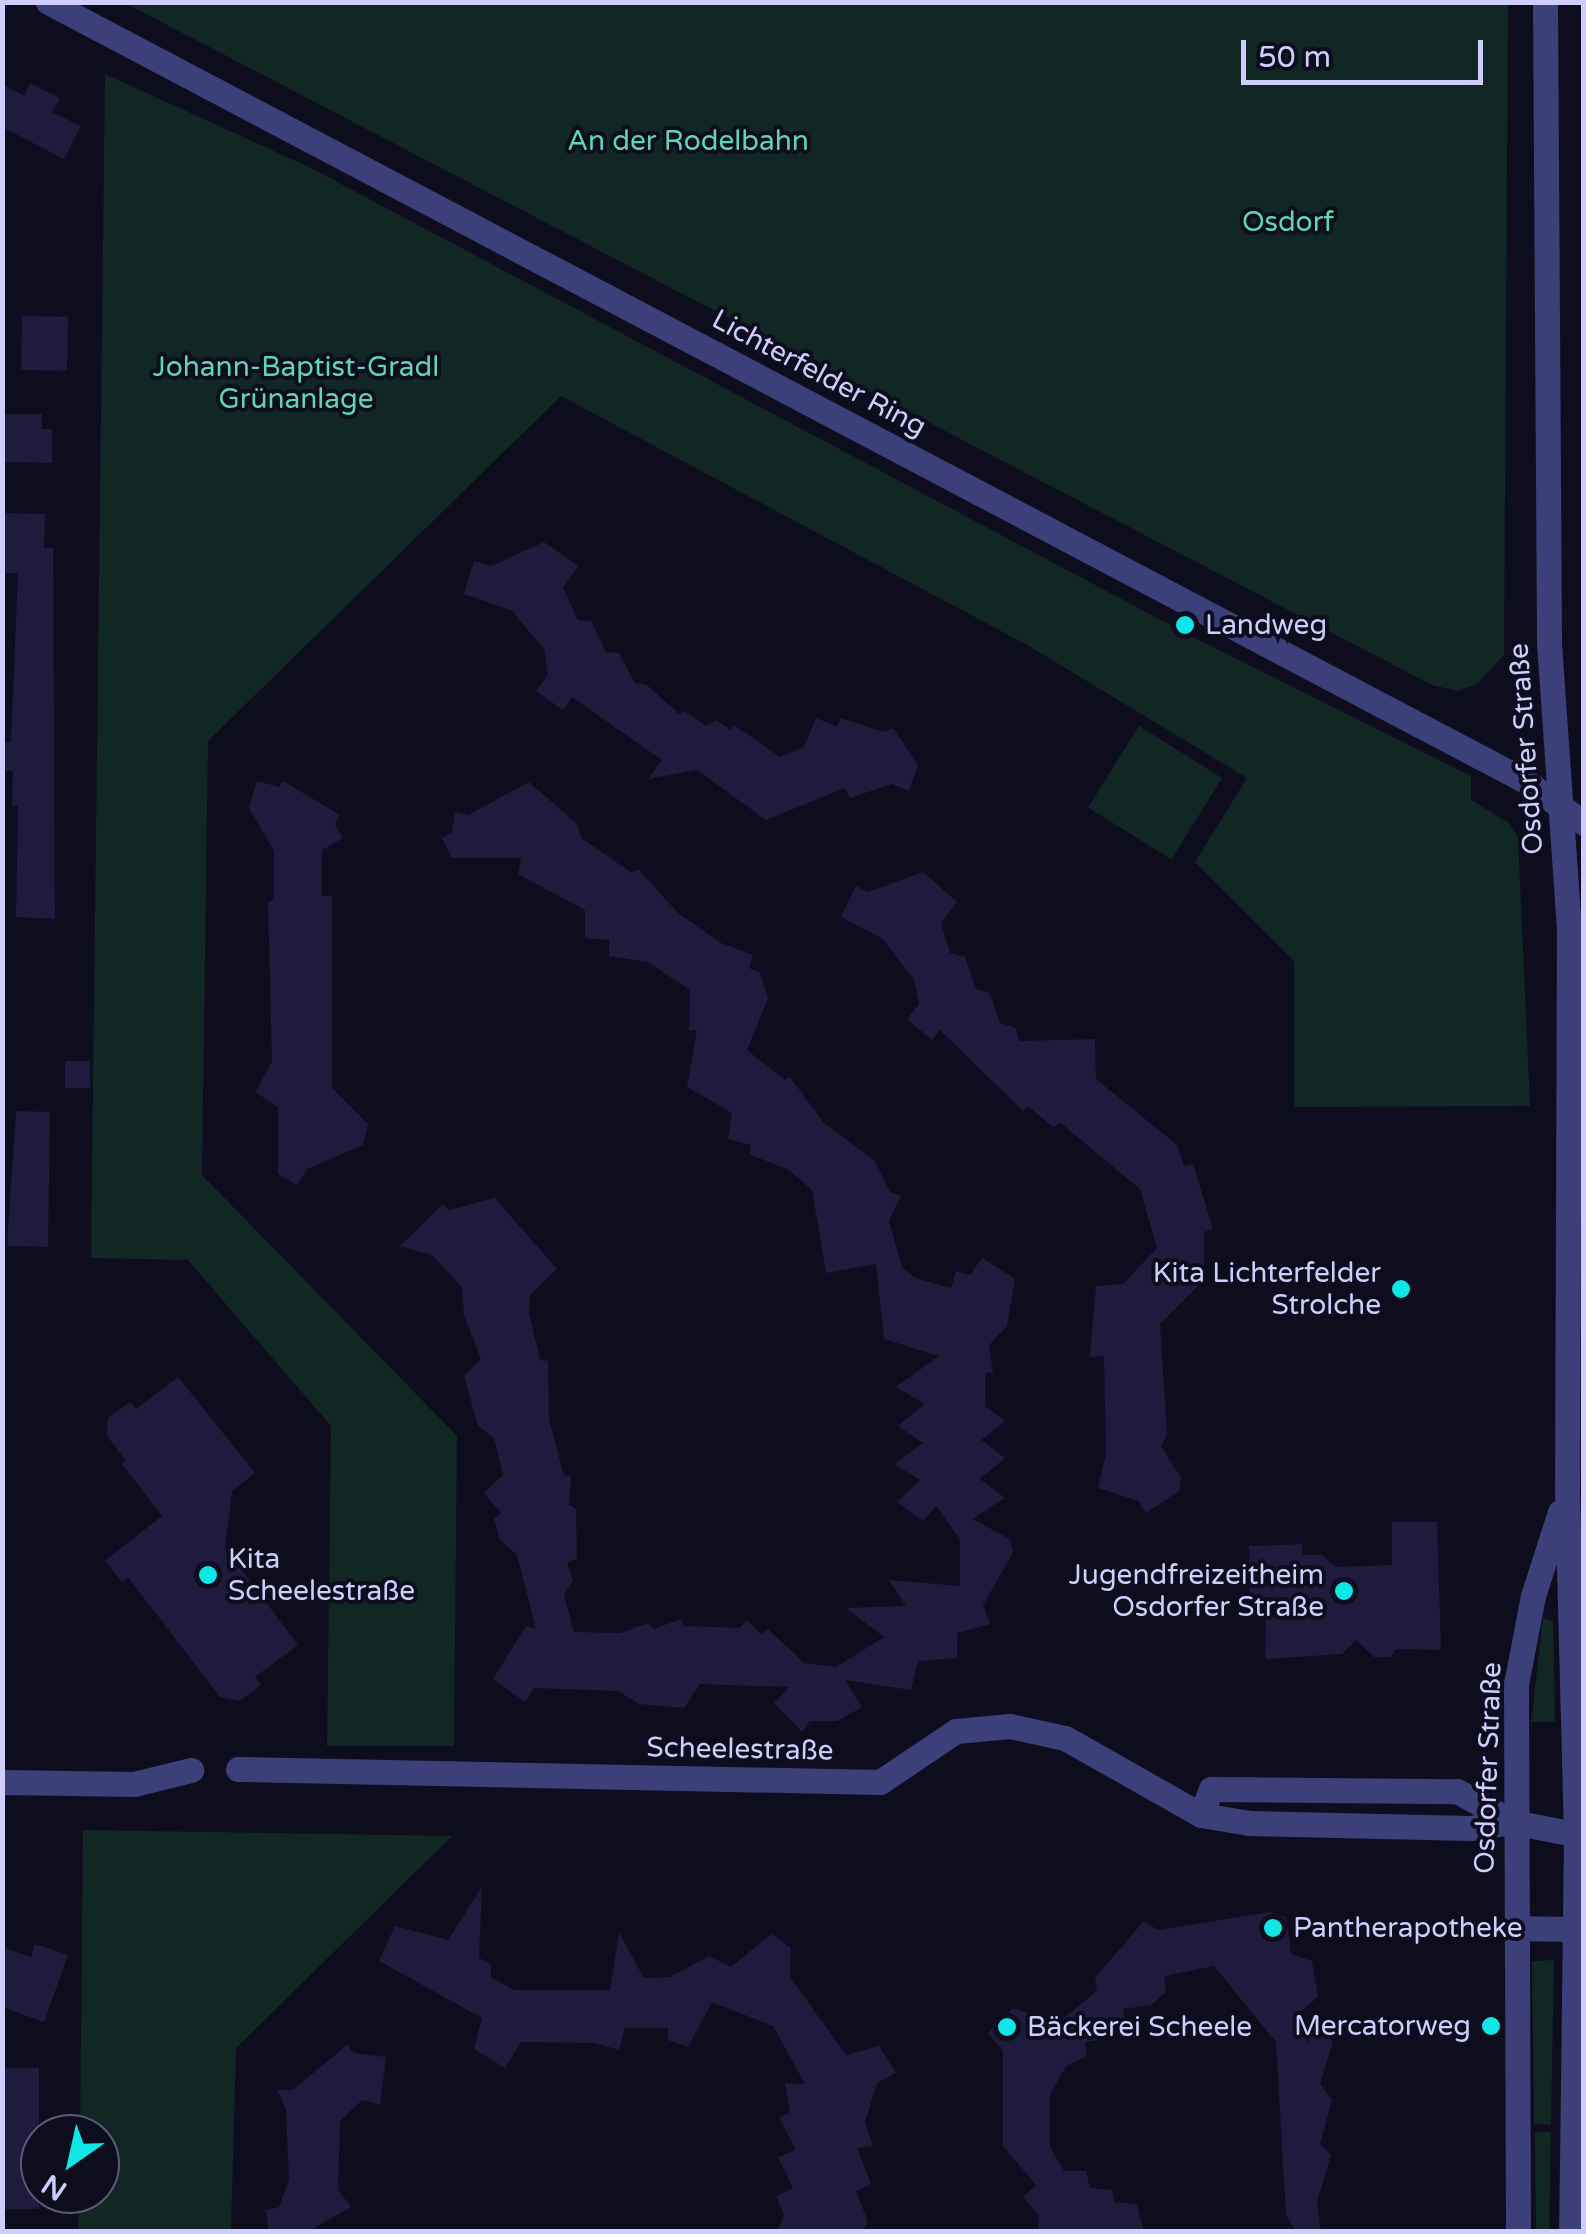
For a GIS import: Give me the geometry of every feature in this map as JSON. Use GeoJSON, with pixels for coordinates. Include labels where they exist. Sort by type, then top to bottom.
{"type":"FeatureCollection","features":[{"type":"Feature","properties":{"kind":"street","name":"Lichterfelder Ring"},"geometry":{"type":"LineString","coordinates":[[48,2],[1558,804]]}},
{"type":"Feature","properties":{"kind":"street","name":"Osdorfer Straße"},"geometry":{"type":"LineString","coordinates":[[1545,2],[1549,643],[1569,928],[1567,1492],[1580,1836],[1571,2232]]}},
{"type":"Feature","properties":{"kind":"street"},"geometry":{"type":"LineString","coordinates":[[1558,804],[1584,823]]}},
{"type":"Feature","properties":{"kind":"street","name":"Osdorfer Straße"},"geometry":{"type":"LineString","coordinates":[[1518,2232],[1513,1822],[1516,1684],[1533,1596],[1567,1492]]}},
{"type":"Feature","properties":{"kind":"street","name":"Scheelestraße"},"geometry":{"type":"LineString","coordinates":[[238,1769],[880,1782],[956,1731],[1010,1726],[1065,1738],[1201,1815],[1250,1822],[1470,1828],[1513,1822]]}},
{"type":"Feature","properties":{"kind":"street"},"geometry":{"type":"LineString","coordinates":[[2,1782],[134,1784],[191,1770]]}},
{"type":"Feature","properties":{"kind":"street"},"geometry":{"type":"LineString","coordinates":[[1201,1815],[1211,1790],[1457,1792],[1513,1822],[1580,1836]]}},
{"type":"Feature","properties":{"kind":"street"},"geometry":{"type":"LineString","coordinates":[[1514,1928],[1575,1929]]}},
{"type":"Feature","properties":{"kind":"green space"},"geometry":{"type":"Polygon","coordinates":[[[125,3],[1508,3],[1504,655],[1477,684],[1458,691],[1432,685],[125,3]]]}},
{"type":"Feature","properties":{"kind":"green space","name":"Johann-Baptist-Gradl Grünanlage"},"geometry":{"type":"Polygon","coordinates":[[[105,74],[309,167],[1191,636],[1471,776],[1471,800],[1509,823],[1518,837],[1530,1106],[1294,1107],[1294,961],[1195,862],[1247,778],[1029,646],[561,396],[208,741],[202,1175],[457,1436],[454,1746],[327,1746],[331,1426],[188,1260],[91,1258],[105,74]]]}},
{"type":"Feature","properties":{"kind":"green space"},"geometry":{"type":"Polygon","coordinates":[[[1139,726],[1222,778],[1171,859],[1088,807],[1139,726]]]}},
{"type":"Feature","properties":{"kind":"green space"},"geometry":{"type":"Polygon","coordinates":[[[1543,1618],[1553,1621],[1555,1722],[1531,1722],[1543,1618]]]}},
{"type":"Feature","properties":{"kind":"green space"},"geometry":{"type":"Polygon","coordinates":[[[83,1830],[452,1836],[236,2048],[231,2231],[78,2231],[78,2214],[120,2214],[120,2114],[80,2114],[83,1830]]]}},
{"type":"Feature","properties":{"kind":"green space"},"geometry":{"type":"Polygon","coordinates":[[[1554,1960],[1551,2125],[1534,2124],[1532,1961],[1554,1960]]]}},
{"type":"Feature","properties":{"kind":"green space"},"geometry":{"type":"Polygon","coordinates":[[[1535,2132],[1551,2132],[1549,2231],[1536,2231],[1535,2132]]]}},
{"type":"Feature","properties":{"kind":"building"},"geometry":{"type":"Polygon","coordinates":[[[30,83],[60,98],[52,112],[81,126],[64,159],[2,127],[2,84],[24,96],[30,83]]]}},
{"type":"Feature","properties":{"kind":"building"},"geometry":{"type":"Polygon","coordinates":[[[22,316],[68,317],[67,371],[21,370],[22,316]]]}},
{"type":"Feature","properties":{"kind":"building"},"geometry":{"type":"Polygon","coordinates":[[[2,414],[42,414],[42,429],[52,429],[52,463],[2,462],[2,414]]]}},
{"type":"Feature","properties":{"kind":"building"},"geometry":{"type":"Polygon","coordinates":[[[2,513],[45,514],[44,548],[53,548],[55,919],[16,917],[18,806],[12,806],[13,771],[2,771],[2,742],[11,742],[18,573],[2,573],[2,513]]]}},
{"type":"Feature","properties":{"kind":"building"},"geometry":{"type":"Polygon","coordinates":[[[544,542],[578,566],[563,588],[578,620],[591,621],[606,652],[619,653],[635,683],[647,685],[679,714],[685,711],[706,726],[716,720],[731,730],[734,725],[780,757],[804,747],[816,718],[837,727],[841,718],[883,732],[893,728],[918,765],[909,791],[892,784],[850,798],[845,788],[766,820],[697,770],[648,779],[662,760],[572,697],[563,710],[536,691],[548,674],[544,649],[511,610],[464,594],[474,561],[491,566],[544,542]]]}},
{"type":"Feature","properties":{"kind":"building"},"geometry":{"type":"Polygon","coordinates":[[[257,781],[279,787],[283,781],[340,815],[335,824],[343,838],[322,850],[322,896],[332,896],[332,1088],[368,1124],[363,1145],[307,1169],[297,1185],[278,1174],[278,1107],[255,1092],[272,1062],[268,903],[274,899],[274,851],[249,808],[257,781]]]}},
{"type":"Feature","properties":{"kind":"building"},"geometry":{"type":"Polygon","coordinates":[[[529,782],[577,824],[581,838],[632,873],[638,869],[678,913],[721,943],[753,955],[749,968],[760,973],[768,998],[747,1050],[785,1080],[790,1077],[823,1122],[875,1161],[890,1192],[901,1196],[889,1221],[902,1267],[915,1278],[951,1288],[956,1271],[970,1275],[982,1258],[1015,1279],[1007,1326],[989,1345],[993,1372],[985,1373],[985,1406],[1005,1421],[981,1440],[1005,1458],[980,1479],[1005,1498],[972,1519],[1010,1539],[1013,1553],[983,1605],[990,1624],[957,1633],[957,1658],[918,1661],[911,1690],[845,1680],[862,1707],[837,1721],[810,1721],[802,1732],[774,1703],[789,1687],[700,1684],[684,1708],[639,1704],[618,1691],[534,1688],[525,1702],[493,1679],[526,1626],[536,1629],[517,1555],[500,1540],[494,1519],[501,1513],[484,1493],[503,1475],[494,1438],[478,1426],[464,1376],[481,1359],[464,1315],[462,1287],[432,1255],[400,1246],[443,1204],[449,1210],[495,1198],[557,1269],[530,1295],[529,1313],[540,1360],[548,1361],[549,1419],[564,1476],[571,1477],[569,1505],[576,1509],[577,1559],[567,1562],[573,1581],[564,1595],[574,1632],[620,1633],[648,1623],[654,1629],[681,1619],[683,1626],[739,1628],[747,1620],[761,1634],[768,1629],[804,1663],[836,1667],[884,1637],[846,1608],[906,1606],[889,1580],[960,1586],[960,1539],[936,1506],[923,1521],[897,1502],[920,1480],[894,1464],[923,1443],[898,1426],[925,1404],[896,1387],[939,1356],[884,1339],[876,1264],[826,1273],[812,1190],[789,1170],[749,1154],[751,1145],[728,1139],[732,1113],[687,1087],[697,1030],[689,1030],[690,990],[648,962],[609,956],[609,940],[585,938],[585,910],[518,874],[521,858],[452,858],[442,838],[452,832],[455,812],[468,815],[529,782]]]}},
{"type":"Feature","properties":{"kind":"building"},"geometry":{"type":"Polygon","coordinates":[[[923,872],[957,902],[941,923],[950,953],[965,957],[976,989],[990,993],[1000,1023],[1016,1028],[1019,1041],[1095,1039],[1096,1079],[1177,1145],[1184,1166],[1193,1164],[1213,1229],[1204,1232],[1204,1280],[1160,1324],[1167,1435],[1161,1446],[1181,1478],[1179,1491],[1146,1513],[1138,1501],[1098,1488],[1106,1454],[1104,1356],[1090,1357],[1096,1286],[1123,1284],[1157,1248],[1140,1189],[1061,1123],[1053,1127],[1028,1106],[1023,1111],[940,1030],[932,1040],[907,1019],[919,1004],[914,980],[883,939],[841,917],[856,886],[868,892],[923,872]]]}},
{"type":"Feature","properties":{"kind":"building"},"geometry":{"type":"Polygon","coordinates":[[[65,1061],[90,1061],[90,1088],[65,1088],[65,1061]]]}},
{"type":"Feature","properties":{"kind":"building"},"geometry":{"type":"Polygon","coordinates":[[[16,1111],[50,1112],[48,1247],[7,1246],[16,1111]]]}},
{"type":"Feature","properties":{"kind":"building"},"geometry":{"type":"Polygon","coordinates":[[[178,1377],[255,1473],[232,1491],[225,1548],[298,1645],[255,1677],[261,1685],[239,1701],[220,1697],[128,1577],[122,1582],[105,1561],[162,1516],[122,1464],[126,1461],[107,1436],[108,1418],[130,1402],[136,1409],[178,1377]]]}},
{"type":"Feature","properties":{"kind":"building","name":"Jugendfreizeitheim Osdorfer Straße"},"geometry":{"type":"Polygon","coordinates":[[[1392,1522],[1437,1522],[1441,1650],[1396,1649],[1391,1657],[1374,1657],[1356,1640],[1342,1654],[1265,1659],[1266,1612],[1250,1598],[1249,1546],[1302,1544],[1302,1555],[1322,1555],[1336,1567],[1392,1565],[1392,1522]]]}},
{"type":"Feature","properties":{"kind":"building"},"geometry":{"type":"Polygon","coordinates":[[[482,1887],[479,1958],[491,1964],[491,1977],[514,1990],[610,1990],[619,1933],[644,1978],[670,1977],[709,1956],[731,1967],[771,1934],[791,1948],[790,1977],[846,2055],[879,2046],[896,2073],[877,2083],[865,2122],[873,2146],[857,2148],[871,2184],[856,2191],[868,2222],[860,2232],[777,2232],[784,2215],[776,2196],[793,2188],[778,2157],[796,2150],[779,2118],[790,2112],[785,2083],[805,2084],[773,2026],[712,2002],[688,2047],[668,2040],[668,2028],[625,2028],[619,2050],[595,2043],[521,2042],[505,2068],[474,2049],[482,2018],[379,1961],[395,1926],[448,1940],[482,1887]]]}},
{"type":"Feature","properties":{"kind":"building"},"geometry":{"type":"Polygon","coordinates":[[[1271,1912],[1286,1917],[1291,1954],[1312,1961],[1318,1997],[1300,2012],[1333,2042],[1320,2084],[1332,2100],[1320,2144],[1331,2155],[1317,2202],[1321,2232],[1296,2232],[1286,2215],[1276,2042],[1214,1966],[1164,1976],[1166,1992],[1151,2005],[1123,2009],[1126,2025],[1112,2038],[1085,2042],[1087,2056],[1066,2066],[1050,2094],[1050,2147],[1064,2171],[1086,2171],[1090,2188],[1112,2190],[1114,2202],[1137,2204],[1144,2232],[1038,2232],[1039,2216],[1023,2197],[1036,2185],[1003,2146],[1003,2051],[988,2033],[1013,2008],[1059,2022],[1097,1991],[1095,1978],[1144,1921],[1158,1930],[1271,1912]]]}},
{"type":"Feature","properties":{"kind":"building"},"geometry":{"type":"Polygon","coordinates":[[[35,1944],[68,1955],[44,2022],[2,2007],[2,1947],[31,1957],[35,1944]]]}},
{"type":"Feature","properties":{"kind":"building"},"geometry":{"type":"Polygon","coordinates":[[[347,2045],[354,2053],[386,2057],[380,2105],[362,2100],[340,2121],[338,2189],[351,2207],[307,2232],[269,2232],[266,2210],[279,2207],[289,2180],[286,2109],[277,2090],[293,2090],[347,2045]]]}},
{"type":"Feature","properties":{"kind":"building"},"geometry":{"type":"Polygon","coordinates":[[[2,2068],[39,2068],[39,2114],[20,2114],[20,2209],[2,2209],[2,2068]]]}},
{"type":"Feature","properties":{"kind":"place","name":"Landweg"},"geometry":{"type":"Point","coordinates":[1185,625]}},
{"type":"Feature","properties":{"kind":"place","name":"Kita Lichterfelder Strolche"},"geometry":{"type":"Point","coordinates":[1401,1289]}},
{"type":"Feature","properties":{"kind":"place","name":"Kita Scheelestraße"},"geometry":{"type":"Point","coordinates":[208,1575]}},
{"type":"Feature","properties":{"kind":"place","name":"Jugendfreizeitheim Osdorfer Straße"},"geometry":{"type":"Point","coordinates":[1344,1591]}},
{"type":"Feature","properties":{"kind":"place","name":"Pantherapotheke"},"geometry":{"type":"Point","coordinates":[1273,1928]}},
{"type":"Feature","properties":{"kind":"place","name":"Mercatorweg"},"geometry":{"type":"Point","coordinates":[1491,2026]}},
{"type":"Feature","properties":{"kind":"place","name":"Bäckerei Scheele"},"geometry":{"type":"Point","coordinates":[1007,2027]}},
{"type":"Feature","properties":{"kind":"park label","name":"An der Rodelbahn"},"geometry":{"type":"Point","coordinates":[688,141]}},
{"type":"Feature","properties":{"kind":"park label","name":"Osdorf"},"geometry":{"type":"Point","coordinates":[1288,222]}}]}
